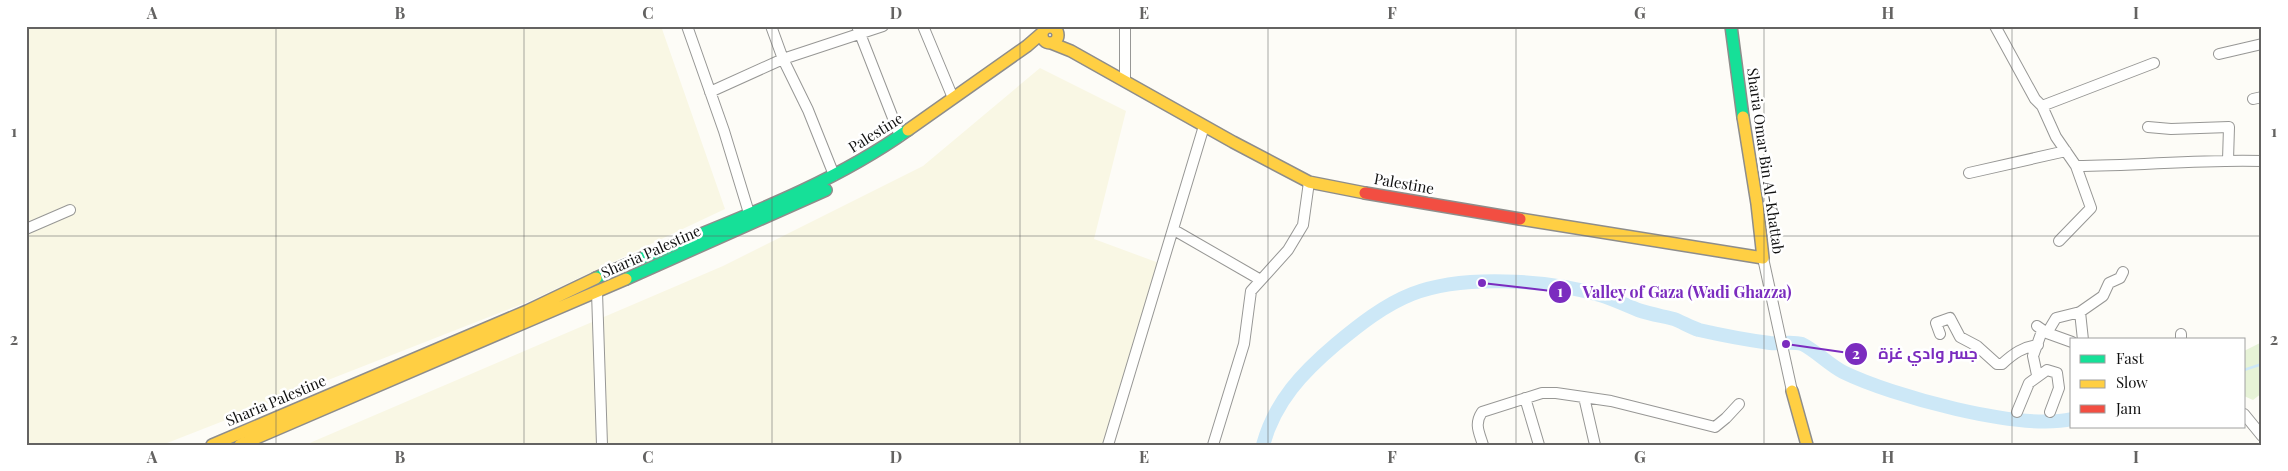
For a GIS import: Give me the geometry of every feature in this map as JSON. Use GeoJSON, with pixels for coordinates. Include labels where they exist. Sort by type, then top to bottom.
{"type":"FeatureCollection","features":[{"type":"Feature","properties":{"kind":"street"},"geometry":{"type":"LineString","coordinates":[[687,26],[749,213]]}},
{"type":"Feature","properties":{"kind":"street"},"geometry":{"type":"LineString","coordinates":[[771,26],[783,59],[808,110],[834,175]]}},
{"type":"Feature","properties":{"kind":"street"},"geometry":{"type":"LineString","coordinates":[[710,92],[783,59],[859,31],[884,26]]}},
{"type":"Feature","properties":{"kind":"street"},"geometry":{"type":"LineString","coordinates":[[923,26],[953,98]]}},
{"type":"Feature","properties":{"kind":"street"},"geometry":{"type":"LineString","coordinates":[[1125,82],[1126,26]]}},
{"type":"Feature","properties":{"kind":"street","name":"Sharia Omar Bin Al-Khattab"},"geometry":{"type":"LineString","coordinates":[[1731,26],[1744,135],[1757,204],[1763,258],[1792,391],[1807,445]]}},
{"type":"Feature","properties":{"kind":"street"},"geometry":{"type":"LineString","coordinates":[[1999,27],[2035,99],[2042,106],[2056,136],[2076,166],[2091,208],[2059,241]]}},
{"type":"Feature","properties":{"kind":"street"},"geometry":{"type":"LineString","coordinates":[[859,31],[900,136]]}},
{"type":"Feature","properties":{"kind":"street","name":"Palestine"},"geometry":{"type":"LineString","coordinates":[[709,230],[817,184],[869,157],[1028,46],[1050,33],[1071,51],[1125,82],[1310,182],[1326,187],[1763,258]]}},
{"type":"Feature","properties":{"kind":"street","name":"Sharia Palestine"},"geometry":{"type":"LineString","coordinates":[[240,445],[597,292],[821,193],[877,161],[934,123],[1050,33]]}},
{"type":"Feature","properties":{"kind":"street"},"geometry":{"type":"LineString","coordinates":[[2219,54],[2262,44]]}},
{"type":"Feature","properties":{"kind":"street"},"geometry":{"type":"LineString","coordinates":[[2042,106],[2154,63]]}},
{"type":"Feature","properties":{"kind":"street"},"geometry":{"type":"LineString","coordinates":[[1108,445],[1204,126]]}},
{"type":"Feature","properties":{"kind":"street"},"geometry":{"type":"LineString","coordinates":[[2148,127],[2171,129],[2229,127],[2228,160]]}},
{"type":"Feature","properties":{"kind":"street"},"geometry":{"type":"LineString","coordinates":[[1969,173],[2066,152]]}},
{"type":"Feature","properties":{"kind":"street"},"geometry":{"type":"LineString","coordinates":[[2076,166],[2126,166],[2262,160]]}},
{"type":"Feature","properties":{"kind":"street"},"geometry":{"type":"LineString","coordinates":[[1213,445],[1244,344],[1251,291],[1288,250],[1303,225],[1310,182]]}},
{"type":"Feature","properties":{"kind":"street"},"geometry":{"type":"LineString","coordinates":[[26,229],[70,210]]}},
{"type":"Feature","properties":{"kind":"street","name":"Sharia Palestine"},"geometry":{"type":"LineString","coordinates":[[212,445],[527,312],[597,278],[709,230]]}},
{"type":"Feature","properties":{"kind":"street"},"geometry":{"type":"LineString","coordinates":[[1174,230],[1259,279]]}},
{"type":"Feature","properties":{"kind":"street"},"geometry":{"type":"LineString","coordinates":[[2037,375],[2033,356],[2042,330],[2056,318],[2080,312],[2103,296],[2109,283],[2120,278],[2122,272]]}},
{"type":"Feature","properties":{"kind":"street"},"geometry":{"type":"LineString","coordinates":[[597,292],[602,445]]}},
{"type":"Feature","properties":{"kind":"street"},"geometry":{"type":"LineString","coordinates":[[2080,312],[2083,338]]}},
{"type":"Feature","properties":{"kind":"street"},"geometry":{"type":"LineString","coordinates":[[1940,334],[1936,323],[1950,318],[1960,337],[1977,346],[1997,364],[2002,364],[2013,354],[2026,347],[2038,345]]}},
{"type":"Feature","properties":{"kind":"street"},"geometry":{"type":"LineString","coordinates":[[2042,330],[2070,341]]}},
{"type":"Feature","properties":{"kind":"street"},"geometry":{"type":"LineString","coordinates":[[2017,412],[2029,383],[2037,375],[2047,370],[2057,373],[2059,388],[2050,412]]}},
{"type":"Feature","properties":{"kind":"street"},"geometry":{"type":"LineString","coordinates":[[1483,445],[1477,427],[1477,419],[1482,412],[1542,393],[1610,401],[1715,427],[1739,404]]}},
{"type":"Feature","properties":{"kind":"street"},"geometry":{"type":"LineString","coordinates":[[1584,397],[1594,445]]}},
{"type":"Feature","properties":{"kind":"street"},"geometry":{"type":"LineString","coordinates":[[1525,398],[1539,445]]}},
{"type":"Feature","properties":{"kind":"street"},"geometry":{"type":"LineString","coordinates":[[2246,416],[2262,436]]}},
{"type":"Feature","properties":{"kind":"shaded area"},"geometry":{"type":"Polygon","coordinates":[[[26,26],[661,26],[725,209],[530,301],[162,445],[26,445],[26,26]]]}},
{"type":"Feature","properties":{"kind":"shaded area"},"geometry":{"type":"Polygon","coordinates":[[[1040,68],[1126,111],[1094,239],[1159,263],[1106,445],[305,445],[723,266],[923,166],[1040,68]]]}},
{"type":"Feature","properties":{"kind":"green space"},"geometry":{"type":"Polygon","coordinates":[[[2262,342],[2262,393],[2253,400],[2246,397],[2246,350],[2262,342]]]}},
{"type":"Feature","properties":{"kind":"waterway"},"geometry":{"type":"LineString","coordinates":[[1263,445],[1268,429],[1283,401],[1312,365],[1345,337],[1382,310],[1412,294],[1433,288],[1456,284],[1506,281],[1579,290],[1605,297],[1642,311],[1674,319],[1699,330],[1770,343],[1802,344],[1843,372],[1923,401],[1989,416],[2021,420],[2070,419]]}},
{"type":"Feature","properties":{"kind":"waterway"},"geometry":{"type":"LineString","coordinates":[[2246,369],[2262,364]]}},
{"type":"Feature","properties":{"kind":"traffic: fast"},"geometry":{"type":"LineString","coordinates":[[1731,26],[1743,117]]}},
{"type":"Feature","properties":{"kind":"traffic: fast"},"geometry":{"type":"LineString","coordinates":[[596,278],[795,194],[872,154],[908,130]]}},
{"type":"Feature","properties":{"kind":"traffic: fast"},"geometry":{"type":"LineString","coordinates":[[626,279],[826,190]]}},
{"type":"Feature","properties":{"kind":"traffic: slow"},"geometry":{"type":"LineString","coordinates":[[1047,27],[1053,27],[1058,32],[1058,35],[1056,41],[1047,43],[1042,38],[1042,32],[1047,27]]}},
{"type":"Feature","properties":{"kind":"traffic: slow"},"geometry":{"type":"LineString","coordinates":[[908,130],[1027,46],[1042,33]]}},
{"type":"Feature","properties":{"kind":"traffic: slow"},"geometry":{"type":"LineString","coordinates":[[1051,43],[1071,51],[1233,142],[1309,182],[1365,193]]}},
{"type":"Feature","properties":{"kind":"traffic: slow"},"geometry":{"type":"LineString","coordinates":[[1520,219],[1763,258],[1757,204],[1743,117]]}},
{"type":"Feature","properties":{"kind":"traffic: slow"},"geometry":{"type":"LineString","coordinates":[[212,445],[527,311],[596,278]]}},
{"type":"Feature","properties":{"kind":"traffic: slow"},"geometry":{"type":"LineString","coordinates":[[240,445],[626,279]]}},
{"type":"Feature","properties":{"kind":"traffic: slow"},"geometry":{"type":"LineString","coordinates":[[1792,391],[1807,445]]}},
{"type":"Feature","properties":{"kind":"traffic: jam"},"geometry":{"type":"LineString","coordinates":[[1365,193],[1520,219]]}},
{"type":"Feature","properties":{"kind":"place","name":"Valley of Gaza (Wadi Ghazza)"},"geometry":{"type":"Point","coordinates":[1482,283]}},
{"type":"Feature","properties":{"kind":"place","name":"جسر وادي غزة"},"geometry":{"type":"Point","coordinates":[1786,344]}}]}
